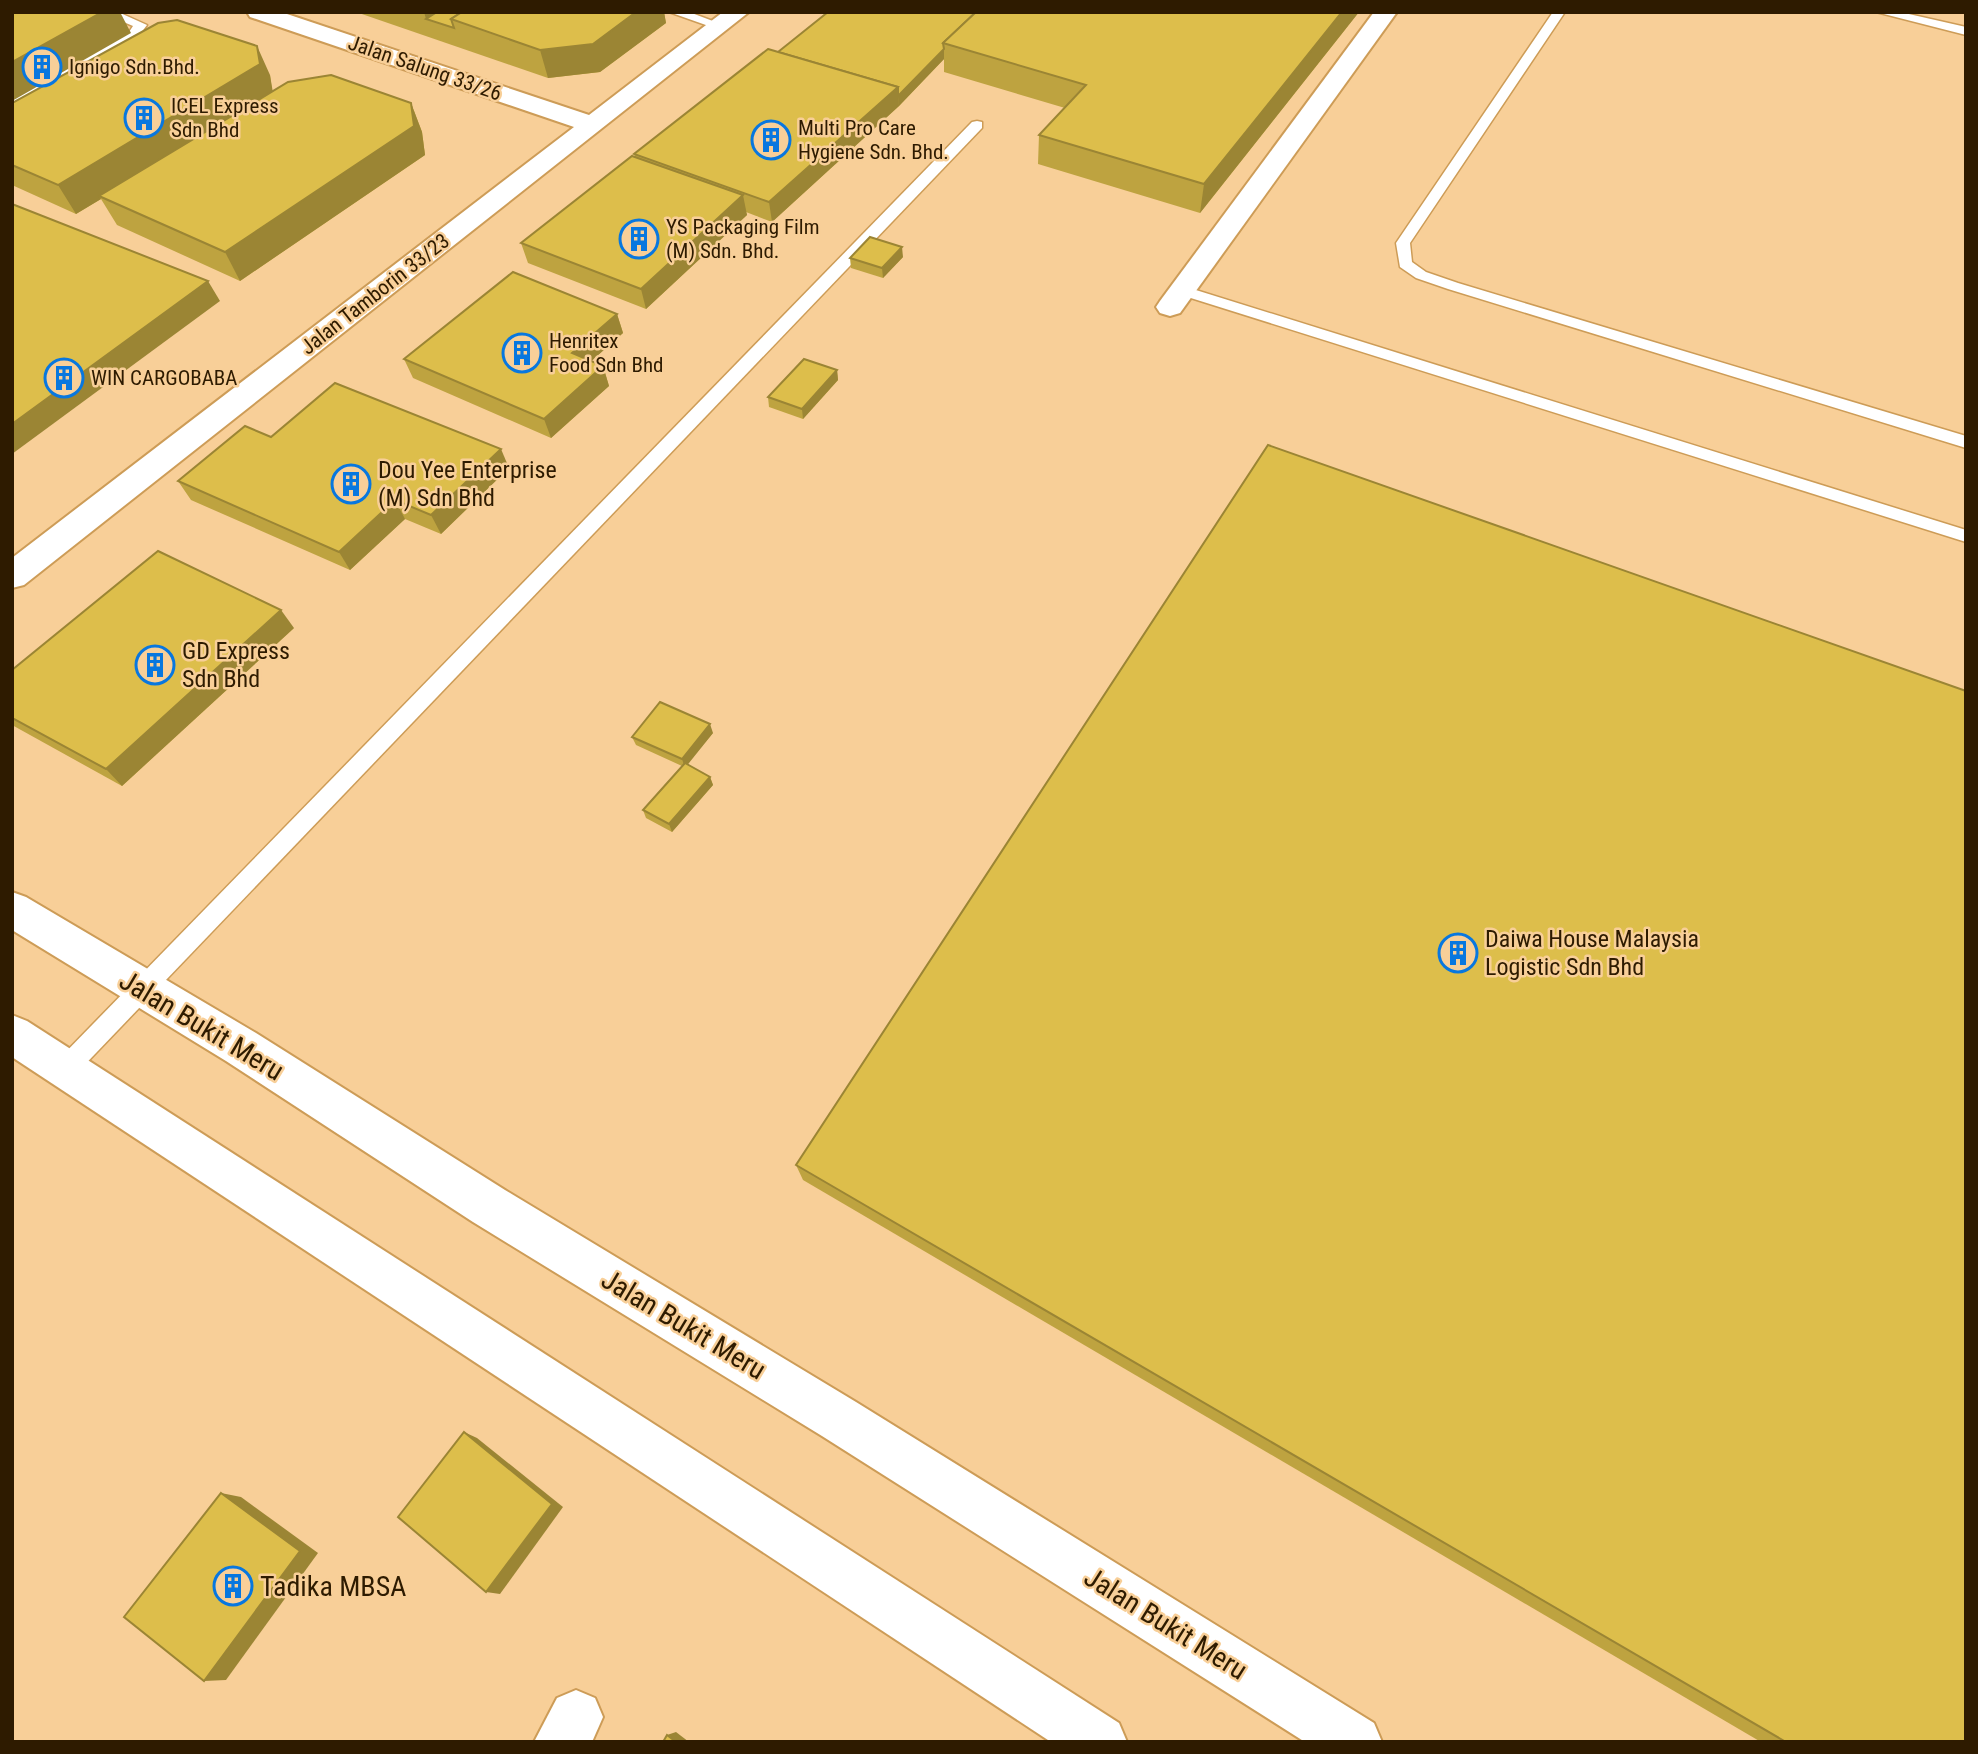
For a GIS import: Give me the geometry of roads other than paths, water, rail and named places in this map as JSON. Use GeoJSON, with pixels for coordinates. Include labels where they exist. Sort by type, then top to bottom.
{"type":"FeatureCollection","features":[{"type":"Feature","properties":{"kind":"street","name":"Jalan Salung 33/26"},"geometry":{"type":"LineString","coordinates":[[258,12],[593,125]]}},
{"type":"Feature","properties":{"kind":"street"},"geometry":{"type":"LineString","coordinates":[[1176,299],[1387,12]]}},
{"type":"Feature","properties":{"kind":"street","name":"Jalan Tamborin 33/23"},"geometry":{"type":"LineString","coordinates":[[12,576],[729,19]]}},
{"type":"Feature","properties":{"kind":"street","name":"Jalan Bukit Meru"},"geometry":{"type":"LineString","coordinates":[[12,909],[241,1047],[489,1206],[851,1426],[1355,1742]]}},
{"type":"Feature","properties":{"kind":"street"},"geometry":{"type":"LineString","coordinates":[[12,1034],[1100,1742]]}},
{"type":"Feature","properties":{"kind":"lane"},"geometry":{"type":"LineString","coordinates":[[12,104],[134,35],[141,25],[106,12]]}},
{"type":"Feature","properties":{"kind":"lane"},"geometry":{"type":"LineString","coordinates":[[674,12],[729,19]]}},
{"type":"Feature","properties":{"kind":"lane"},"geometry":{"type":"LineString","coordinates":[[1559,12],[1402,243],[1405,264],[1421,275],[1453,286],[1966,442]]}},
{"type":"Feature","properties":{"kind":"lane"},"geometry":{"type":"LineString","coordinates":[[1882,12],[1966,31]]}},
{"type":"Feature","properties":{"kind":"lane"},"geometry":{"type":"LineString","coordinates":[[65,1069],[976,125]]}},
{"type":"Feature","properties":{"kind":"lane"},"geometry":{"type":"LineString","coordinates":[[1176,299],[1966,536]]}},
{"type":"Feature","properties":{"kind":"place","name":"Ignigo Sdn.Bhd."},"geometry":{"type":"Point","coordinates":[42,67]}},
{"type":"Feature","properties":{"kind":"place","name":"ICEL Express Sdn Bhd"},"geometry":{"type":"Point","coordinates":[144,118]}},
{"type":"Feature","properties":{"kind":"place","name":"Multi Pro Care Hygiene Sdn. Bhd."},"geometry":{"type":"Point","coordinates":[771,140]}},
{"type":"Feature","properties":{"kind":"place","name":"YS Packaging Film (M) Sdn. Bhd."},"geometry":{"type":"Point","coordinates":[639,239]}},
{"type":"Feature","properties":{"kind":"place","name":"Henritex Food Sdn Bhd"},"geometry":{"type":"Point","coordinates":[522,353]}},
{"type":"Feature","properties":{"kind":"place","name":"WIN CARGOBABA"},"geometry":{"type":"Point","coordinates":[64,378]}},
{"type":"Feature","properties":{"kind":"place","name":"Dou Yee Enterprise (M) Sdn Bhd"},"geometry":{"type":"Point","coordinates":[351,484]}},
{"type":"Feature","properties":{"kind":"place","name":"GD Express Sdn Bhd"},"geometry":{"type":"Point","coordinates":[155,665]}},
{"type":"Feature","properties":{"kind":"place","name":"Daiwa House Malaysia Logistic Sdn Bhd"},"geometry":{"type":"Point","coordinates":[1458,953]}},
{"type":"Feature","properties":{"kind":"place","name":"Tadika MBSA"},"geometry":{"type":"Point","coordinates":[233,1586]}}]}
